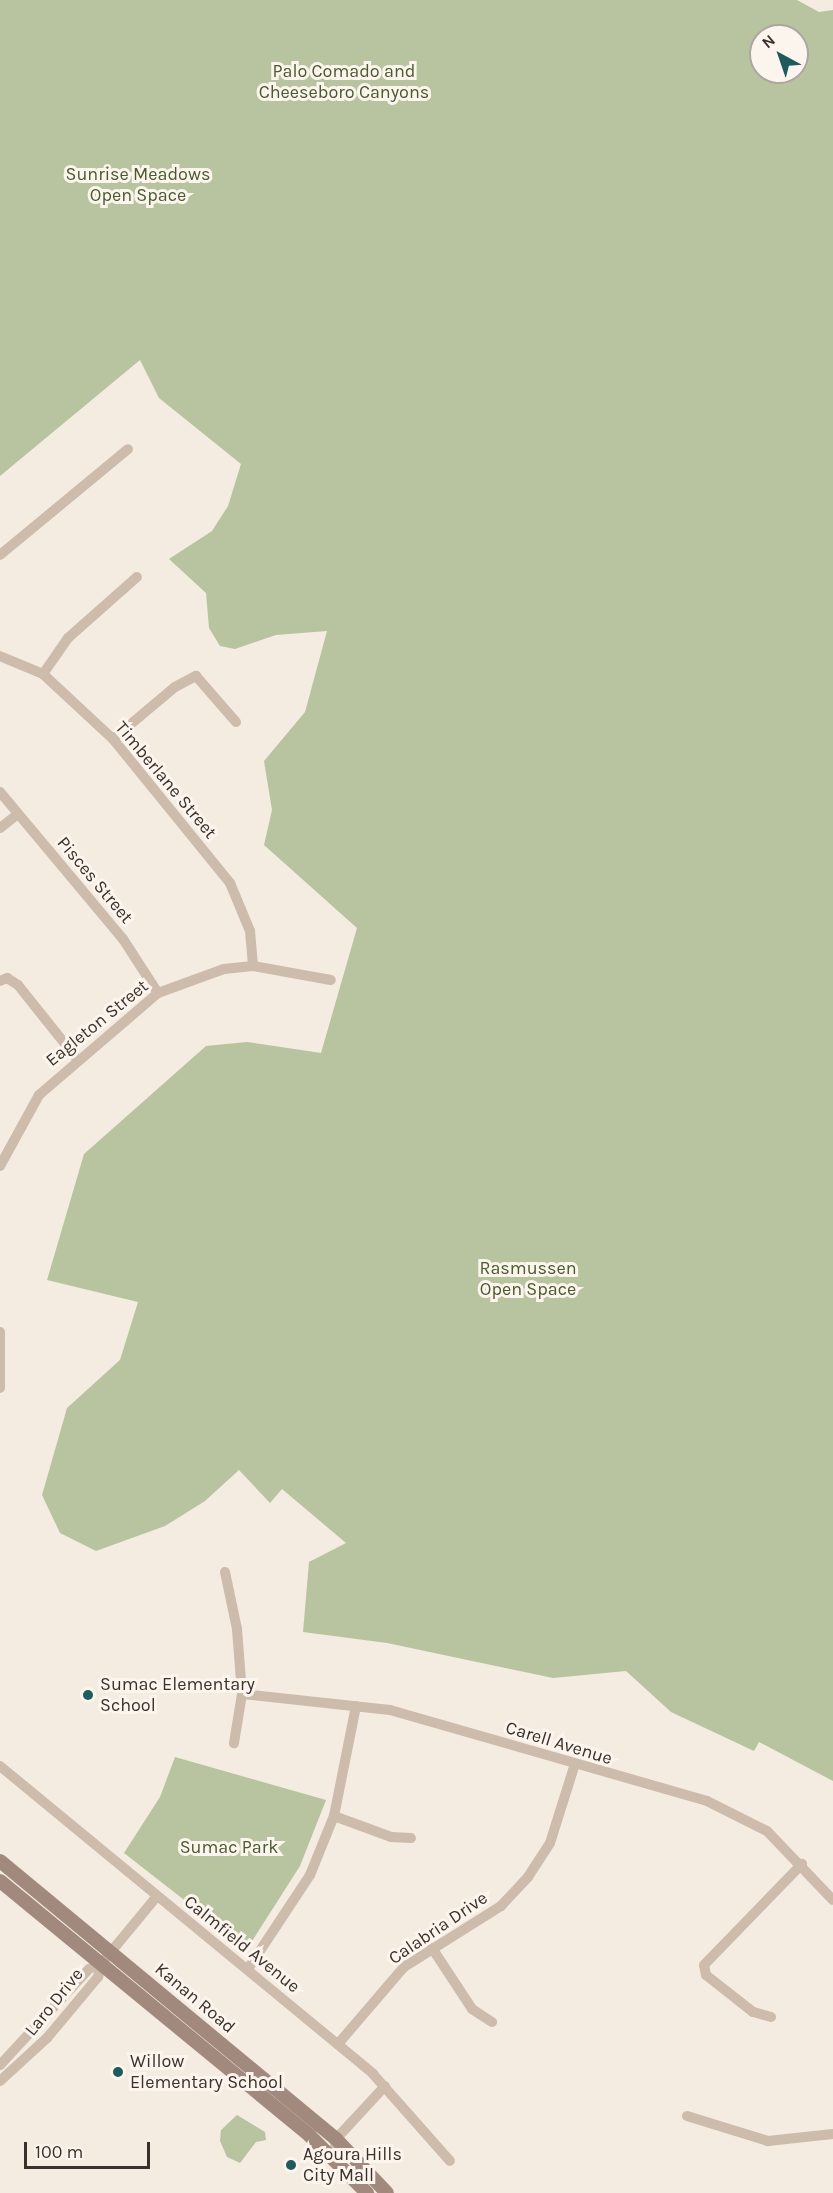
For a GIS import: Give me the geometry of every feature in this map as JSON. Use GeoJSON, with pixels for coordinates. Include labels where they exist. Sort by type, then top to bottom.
{"type":"FeatureCollection","features":[{"type":"Feature","properties":{"kind":"main road","name":"Kanan Road"},"geometry":{"type":"LineString","coordinates":[[0,1862],[336,2139],[387,2193]]}},
{"type":"Feature","properties":{"kind":"main road","name":"Kanan Road"},"geometry":{"type":"LineString","coordinates":[[0,1881],[334,2159],[367,2193]]}},
{"type":"Feature","properties":{"kind":"street"},"geometry":{"type":"LineString","coordinates":[[0,555],[128,449]]}},
{"type":"Feature","properties":{"kind":"street"},"geometry":{"type":"LineString","coordinates":[[43,674],[68,638],[137,577]]}},
{"type":"Feature","properties":{"kind":"street","name":"Timberlane Street"},"geometry":{"type":"LineString","coordinates":[[0,656],[43,674],[113,739],[230,883],[250,931],[253,966]]}},
{"type":"Feature","properties":{"kind":"street"},"geometry":{"type":"LineString","coordinates":[[113,739],[175,687],[196,676],[236,722]]}},
{"type":"Feature","properties":{"kind":"street","name":"Pisces Street"},"geometry":{"type":"LineString","coordinates":[[0,792],[123,939],[158,993]]}},
{"type":"Feature","properties":{"kind":"street"},"geometry":{"type":"LineString","coordinates":[[0,828],[18,814]]}},
{"type":"Feature","properties":{"kind":"street","name":"Eagleton Street"},"geometry":{"type":"LineString","coordinates":[[0,1166],[23,1116],[77,1059],[158,993],[224,969],[253,966],[331,980]]}},
{"type":"Feature","properties":{"kind":"street"},"geometry":{"type":"LineString","coordinates":[[4,980],[77,1059]]}},
{"type":"Feature","properties":{"kind":"street"},"geometry":{"type":"LineString","coordinates":[[0,1332],[0,1388]]}},
{"type":"Feature","properties":{"kind":"street"},"geometry":{"type":"LineString","coordinates":[[225,1572],[237,1629],[242,1694],[234,1743]]}},
{"type":"Feature","properties":{"kind":"street","name":"Carell Avenue"},"geometry":{"type":"LineString","coordinates":[[242,1694],[356,1706],[452,1725],[574,1767],[739,1815],[802,1864],[833,1900]]}},
{"type":"Feature","properties":{"kind":"street"},"geometry":{"type":"LineString","coordinates":[[248,1969],[310,1875],[334,1816],[356,1706]]}},
{"type":"Feature","properties":{"kind":"street","name":"Calmfield Avenue"},"geometry":{"type":"LineString","coordinates":[[0,1766],[338,2044],[385,2086],[450,2161]]}},
{"type":"Feature","properties":{"kind":"street","name":"Calabria Drive"},"geometry":{"type":"LineString","coordinates":[[338,2044],[385,1984],[432,1948],[501,1906],[528,1877],[550,1843],[574,1767]]}},
{"type":"Feature","properties":{"kind":"street"},"geometry":{"type":"LineString","coordinates":[[334,1816],[391,1837],[411,1838]]}},
{"type":"Feature","properties":{"kind":"street"},"geometry":{"type":"LineString","coordinates":[[771,2017],[753,2012],[706,1975],[704,1965],[802,1864]]}},
{"type":"Feature","properties":{"kind":"street","name":"Laro Drive"},"geometry":{"type":"LineString","coordinates":[[0,2081],[47,2038],[98,1977],[101,1964],[157,1896]]}},
{"type":"Feature","properties":{"kind":"street"},"geometry":{"type":"LineString","coordinates":[[432,1948],[472,2008],[492,2022]]}},
{"type":"Feature","properties":{"kind":"street","name":"Laro Drive"},"geometry":{"type":"LineString","coordinates":[[0,2073],[89,1969],[101,1964]]}},
{"type":"Feature","properties":{"kind":"street","name":"Laro Drive"},"geometry":{"type":"LineString","coordinates":[[0,2065],[21,2048]]}},
{"type":"Feature","properties":{"kind":"street"},"geometry":{"type":"LineString","coordinates":[[334,2159],[336,2139],[385,2086]]}},
{"type":"Feature","properties":{"kind":"street"},"geometry":{"type":"LineString","coordinates":[[687,2116],[768,2141],[833,2134]]}},
{"type":"Feature","properties":{"kind":"green space","name":"Rasmussen Open Space"},"geometry":{"type":"Polygon","coordinates":[[[0,0],[797,0],[819,12],[833,10],[833,1781],[759,1742],[754,1751],[671,1712],[626,1671],[553,1678],[387,1643],[303,1632],[309,1562],[346,1543],[282,1489],[270,1503],[239,1470],[205,1501],[165,1526],[96,1551],[60,1533],[42,1495],[67,1408],[120,1360],[138,1302],[47,1280],[84,1154],[206,1046],[247,1042],[321,1053],[357,928],[264,845],[272,810],[264,761],[305,712],[327,631],[276,635],[235,649],[220,646],[209,628],[206,593],[169,559],[212,531],[228,506],[241,464],[159,398],[140,360],[0,476],[0,0]]]}},
{"type":"Feature","properties":{"kind":"green space","name":"Sumac Park"},"geometry":{"type":"Polygon","coordinates":[[[175,1757],[326,1800],[300,1866],[247,1949],[124,1853],[160,1797],[175,1757]]]}},
{"type":"Feature","properties":{"kind":"green space"},"geometry":{"type":"Polygon","coordinates":[[[237,2115],[265,2132],[266,2140],[256,2142],[240,2163],[227,2157],[220,2141],[221,2130],[237,2115]]]}},
{"type":"Feature","properties":{"kind":"place","name":"Sumac Elementary School"},"geometry":{"type":"Point","coordinates":[88,1695]}},
{"type":"Feature","properties":{"kind":"place","name":"Willow Elementary School"},"geometry":{"type":"Point","coordinates":[118,2072]}},
{"type":"Feature","properties":{"kind":"place","name":"Agoura Hills City Mall"},"geometry":{"type":"Point","coordinates":[291,2165]}},
{"type":"Feature","properties":{"kind":"park label","name":"Palo Comado and Cheeseboro Canyons"},"geometry":{"type":"Point","coordinates":[344,82]}},
{"type":"Feature","properties":{"kind":"park label","name":"Sunrise Meadows Open Space"},"geometry":{"type":"Point","coordinates":[138,186]}}]}
